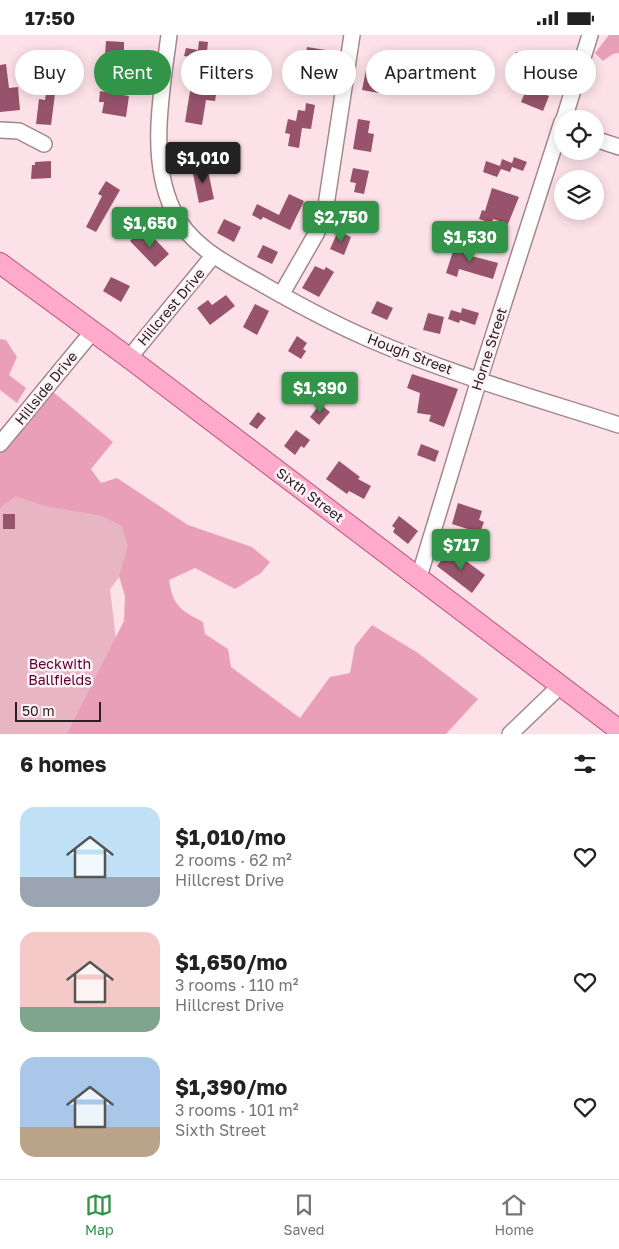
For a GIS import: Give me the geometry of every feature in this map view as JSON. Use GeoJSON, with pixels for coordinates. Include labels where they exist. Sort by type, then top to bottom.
{"type":"FeatureCollection","features":[{"type":"Feature","properties":{"kind":"main road","name":"Sixth Street"},"geometry":{"type":"LineString","coordinates":[[0,263],[129,358],[619,729]]}},
{"type":"Feature","properties":{"kind":"street","name":"Hillcrest Drive"},"geometry":{"type":"LineString","coordinates":[[129,358],[213,256],[190,233],[173,212],[164,181],[159,139],[169,35]]}},
{"type":"Feature","properties":{"kind":"street"},"geometry":{"type":"LineString","coordinates":[[281,295],[316,234],[325,212],[352,35]]}},
{"type":"Feature","properties":{"kind":"street","name":"Horne Street"},"geometry":{"type":"LineString","coordinates":[[566,110],[590,35]]}},
{"type":"Feature","properties":{"kind":"street"},"geometry":{"type":"LineString","coordinates":[[0,131],[19,131],[44,144]]}},
{"type":"Feature","properties":{"kind":"street"},"geometry":{"type":"LineString","coordinates":[[604,142],[619,147]]}},
{"type":"Feature","properties":{"kind":"street","name":"Horne Street"},"geometry":{"type":"LineString","coordinates":[[419,577],[479,380],[554,149]]}},
{"type":"Feature","properties":{"kind":"street","name":"Hough Street"},"geometry":{"type":"LineString","coordinates":[[213,256],[316,315],[370,339],[479,380],[619,425]]}},
{"type":"Feature","properties":{"kind":"street","name":"Hillside Drive"},"geometry":{"type":"LineString","coordinates":[[0,444],[92,331]]}},
{"type":"Feature","properties":{"kind":"street"},"geometry":{"type":"LineString","coordinates":[[510,734],[561,685]]}},
{"type":"Feature","properties":{"kind":"green space","name":"Beckwith Ballfields"},"geometry":{"type":"Polygon","coordinates":[[[0,469],[154,532],[110,589],[123,697],[92,734],[0,734],[0,469]]]}},
{"type":"Feature","properties":{"kind":"shaded area"},"geometry":{"type":"Polygon","coordinates":[[[609,35],[619,35],[619,53],[613,54],[603,61],[596,52],[609,35]]]}},
{"type":"Feature","properties":{"kind":"shaded area"},"geometry":{"type":"Polygon","coordinates":[[[0,339],[6,340],[17,357],[9,375],[26,388],[17,403],[0,390],[0,339]]]}},
{"type":"Feature","properties":{"kind":"shaded area"},"geometry":{"type":"Polygon","coordinates":[[[52,391],[113,442],[91,469],[101,483],[117,478],[188,525],[252,547],[270,562],[261,573],[235,589],[195,568],[169,580],[175,602],[183,610],[203,622],[205,634],[228,649],[231,667],[300,718],[330,677],[350,673],[355,646],[372,625],[418,653],[478,699],[446,734],[67,734],[124,621],[125,596],[119,576],[128,546],[122,526],[102,516],[45,506],[15,496],[0,508],[0,450],[52,391]]]}},
{"type":"Feature","properties":{"kind":"building"},"geometry":{"type":"Polygon","coordinates":[[[106,41],[124,42],[124,50],[105,50],[106,41]]]}},
{"type":"Feature","properties":{"kind":"building"},"geometry":{"type":"Polygon","coordinates":[[[199,41],[208,42],[207,50],[198,50],[199,41]]]}},
{"type":"Feature","properties":{"kind":"building"},"geometry":{"type":"Polygon","coordinates":[[[307,47],[326,50],[306,50],[307,47]]]}},
{"type":"Feature","properties":{"kind":"building"},"geometry":{"type":"Polygon","coordinates":[[[6,64],[9,88],[15,87],[15,95],[19,95],[20,110],[0,112],[0,65],[6,64]]]}},
{"type":"Feature","properties":{"kind":"building"},"geometry":{"type":"Polygon","coordinates":[[[366,70],[366,91],[362,90],[366,70]]]}},
{"type":"Feature","properties":{"kind":"building"},"geometry":{"type":"Polygon","coordinates":[[[46,95],[55,95],[51,125],[36,124],[39,99],[45,100],[46,95]]]}},
{"type":"Feature","properties":{"kind":"building"},"geometry":{"type":"Polygon","coordinates":[[[100,95],[129,96],[126,117],[102,113],[104,102],[99,102],[100,95]]]}},
{"type":"Feature","properties":{"kind":"building"},"geometry":{"type":"Polygon","coordinates":[[[189,95],[216,95],[215,101],[206,100],[202,125],[185,122],[189,95]]]}},
{"type":"Feature","properties":{"kind":"building"},"geometry":{"type":"Polygon","coordinates":[[[524,95],[549,96],[543,111],[521,102],[524,95]]]}},
{"type":"Feature","properties":{"kind":"building"},"geometry":{"type":"Polygon","coordinates":[[[306,103],[315,105],[311,129],[302,128],[299,148],[288,146],[290,134],[285,133],[288,119],[296,121],[298,110],[305,111],[306,103]]]}},
{"type":"Feature","properties":{"kind":"building"},"geometry":{"type":"Polygon","coordinates":[[[358,119],[370,121],[368,133],[374,134],[371,152],[353,149],[358,119]]]}},
{"type":"Feature","properties":{"kind":"building"},"geometry":{"type":"Polygon","coordinates":[[[514,157],[527,162],[523,171],[512,167],[510,172],[501,169],[497,177],[483,172],[486,161],[500,166],[502,159],[512,163],[514,157]]]}},
{"type":"Feature","properties":{"kind":"building"},"geometry":{"type":"Polygon","coordinates":[[[51,161],[51,178],[31,179],[32,165],[35,165],[35,162],[51,161]]]}},
{"type":"Feature","properties":{"kind":"building"},"geometry":{"type":"Polygon","coordinates":[[[207,166],[214,199],[199,203],[192,169],[207,166]]]}},
{"type":"Feature","properties":{"kind":"building"},"geometry":{"type":"Polygon","coordinates":[[[353,168],[369,171],[364,194],[354,192],[356,183],[350,182],[353,168]]]}},
{"type":"Feature","properties":{"kind":"building"},"geometry":{"type":"Polygon","coordinates":[[[106,181],[120,190],[96,232],[86,227],[102,196],[98,194],[106,181]]]}},
{"type":"Feature","properties":{"kind":"building"},"geometry":{"type":"Polygon","coordinates":[[[492,188],[519,197],[508,224],[493,219],[492,223],[479,219],[482,210],[485,211],[492,188]]]}},
{"type":"Feature","properties":{"kind":"building"},"geometry":{"type":"Polygon","coordinates":[[[289,194],[304,201],[290,230],[263,217],[261,220],[252,215],[257,204],[279,215],[289,194]]]}},
{"type":"Feature","properties":{"kind":"building"},"geometry":{"type":"Polygon","coordinates":[[[224,219],[241,227],[234,242],[217,233],[224,219]]]}},
{"type":"Feature","properties":{"kind":"building"},"geometry":{"type":"Polygon","coordinates":[[[338,231],[351,237],[344,255],[330,249],[338,231]]]}},
{"type":"Feature","properties":{"kind":"building"},"geometry":{"type":"Polygon","coordinates":[[[139,232],[149,242],[154,238],[169,254],[155,267],[130,241],[139,232]]]}},
{"type":"Feature","properties":{"kind":"building"},"geometry":{"type":"Polygon","coordinates":[[[456,242],[471,247],[468,255],[498,263],[493,279],[459,269],[457,277],[446,273],[456,242]]]}},
{"type":"Feature","properties":{"kind":"building"},"geometry":{"type":"Polygon","coordinates":[[[263,245],[278,252],[272,264],[257,257],[263,245]]]}},
{"type":"Feature","properties":{"kind":"building"},"geometry":{"type":"Polygon","coordinates":[[[315,266],[324,270],[326,267],[334,272],[319,297],[302,288],[315,266]]]}},
{"type":"Feature","properties":{"kind":"building"},"geometry":{"type":"Polygon","coordinates":[[[111,277],[130,286],[121,302],[103,291],[111,277]]]}},
{"type":"Feature","properties":{"kind":"building"},"geometry":{"type":"Polygon","coordinates":[[[226,295],[235,306],[210,325],[197,308],[208,300],[212,305],[226,295]]]}},
{"type":"Feature","properties":{"kind":"building"},"geometry":{"type":"Polygon","coordinates":[[[377,301],[393,308],[387,320],[371,313],[377,301]]]}},
{"type":"Feature","properties":{"kind":"building"},"geometry":{"type":"Polygon","coordinates":[[[255,304],[269,311],[257,335],[243,327],[255,304]]]}},
{"type":"Feature","properties":{"kind":"building"},"geometry":{"type":"Polygon","coordinates":[[[462,308],[479,313],[475,325],[460,320],[459,323],[448,319],[451,310],[461,313],[462,308]]]}},
{"type":"Feature","properties":{"kind":"building"},"geometry":{"type":"Polygon","coordinates":[[[428,313],[444,317],[440,334],[423,330],[428,313]]]}},
{"type":"Feature","properties":{"kind":"building"},"geometry":{"type":"Polygon","coordinates":[[[297,336],[307,343],[303,349],[306,351],[301,359],[288,351],[297,336]]]}},
{"type":"Feature","properties":{"kind":"building"},"geometry":{"type":"Polygon","coordinates":[[[412,374],[458,389],[444,427],[429,421],[431,415],[417,413],[420,393],[407,388],[412,374]]]}},
{"type":"Feature","properties":{"kind":"building"},"geometry":{"type":"Polygon","coordinates":[[[320,404],[330,412],[319,425],[310,417],[320,404]]]}},
{"type":"Feature","properties":{"kind":"building"},"geometry":{"type":"Polygon","coordinates":[[[258,412],[266,418],[257,429],[249,424],[258,412]]]}},
{"type":"Feature","properties":{"kind":"building"},"geometry":{"type":"Polygon","coordinates":[[[296,430],[310,440],[304,448],[301,446],[295,455],[284,446],[296,430]]]}},
{"type":"Feature","properties":{"kind":"building"},"geometry":{"type":"Polygon","coordinates":[[[421,444],[439,451],[435,462],[417,455],[421,444]]]}},
{"type":"Feature","properties":{"kind":"building"},"geometry":{"type":"Polygon","coordinates":[[[339,461],[360,477],[358,479],[371,486],[364,499],[349,491],[347,494],[326,479],[339,461]]]}},
{"type":"Feature","properties":{"kind":"building"},"geometry":{"type":"Polygon","coordinates":[[[458,503],[482,511],[479,520],[484,522],[480,533],[452,524],[458,503]]]}},
{"type":"Feature","properties":{"kind":"building"},"geometry":{"type":"Polygon","coordinates":[[[3,514],[15,514],[15,529],[3,529],[3,514]]]}},
{"type":"Feature","properties":{"kind":"building"},"geometry":{"type":"Polygon","coordinates":[[[399,516],[418,531],[408,544],[393,532],[395,528],[392,526],[399,516]]]}},
{"type":"Feature","properties":{"kind":"building"},"geometry":{"type":"Polygon","coordinates":[[[450,549],[485,575],[472,593],[437,566],[450,549]]]}}]}
